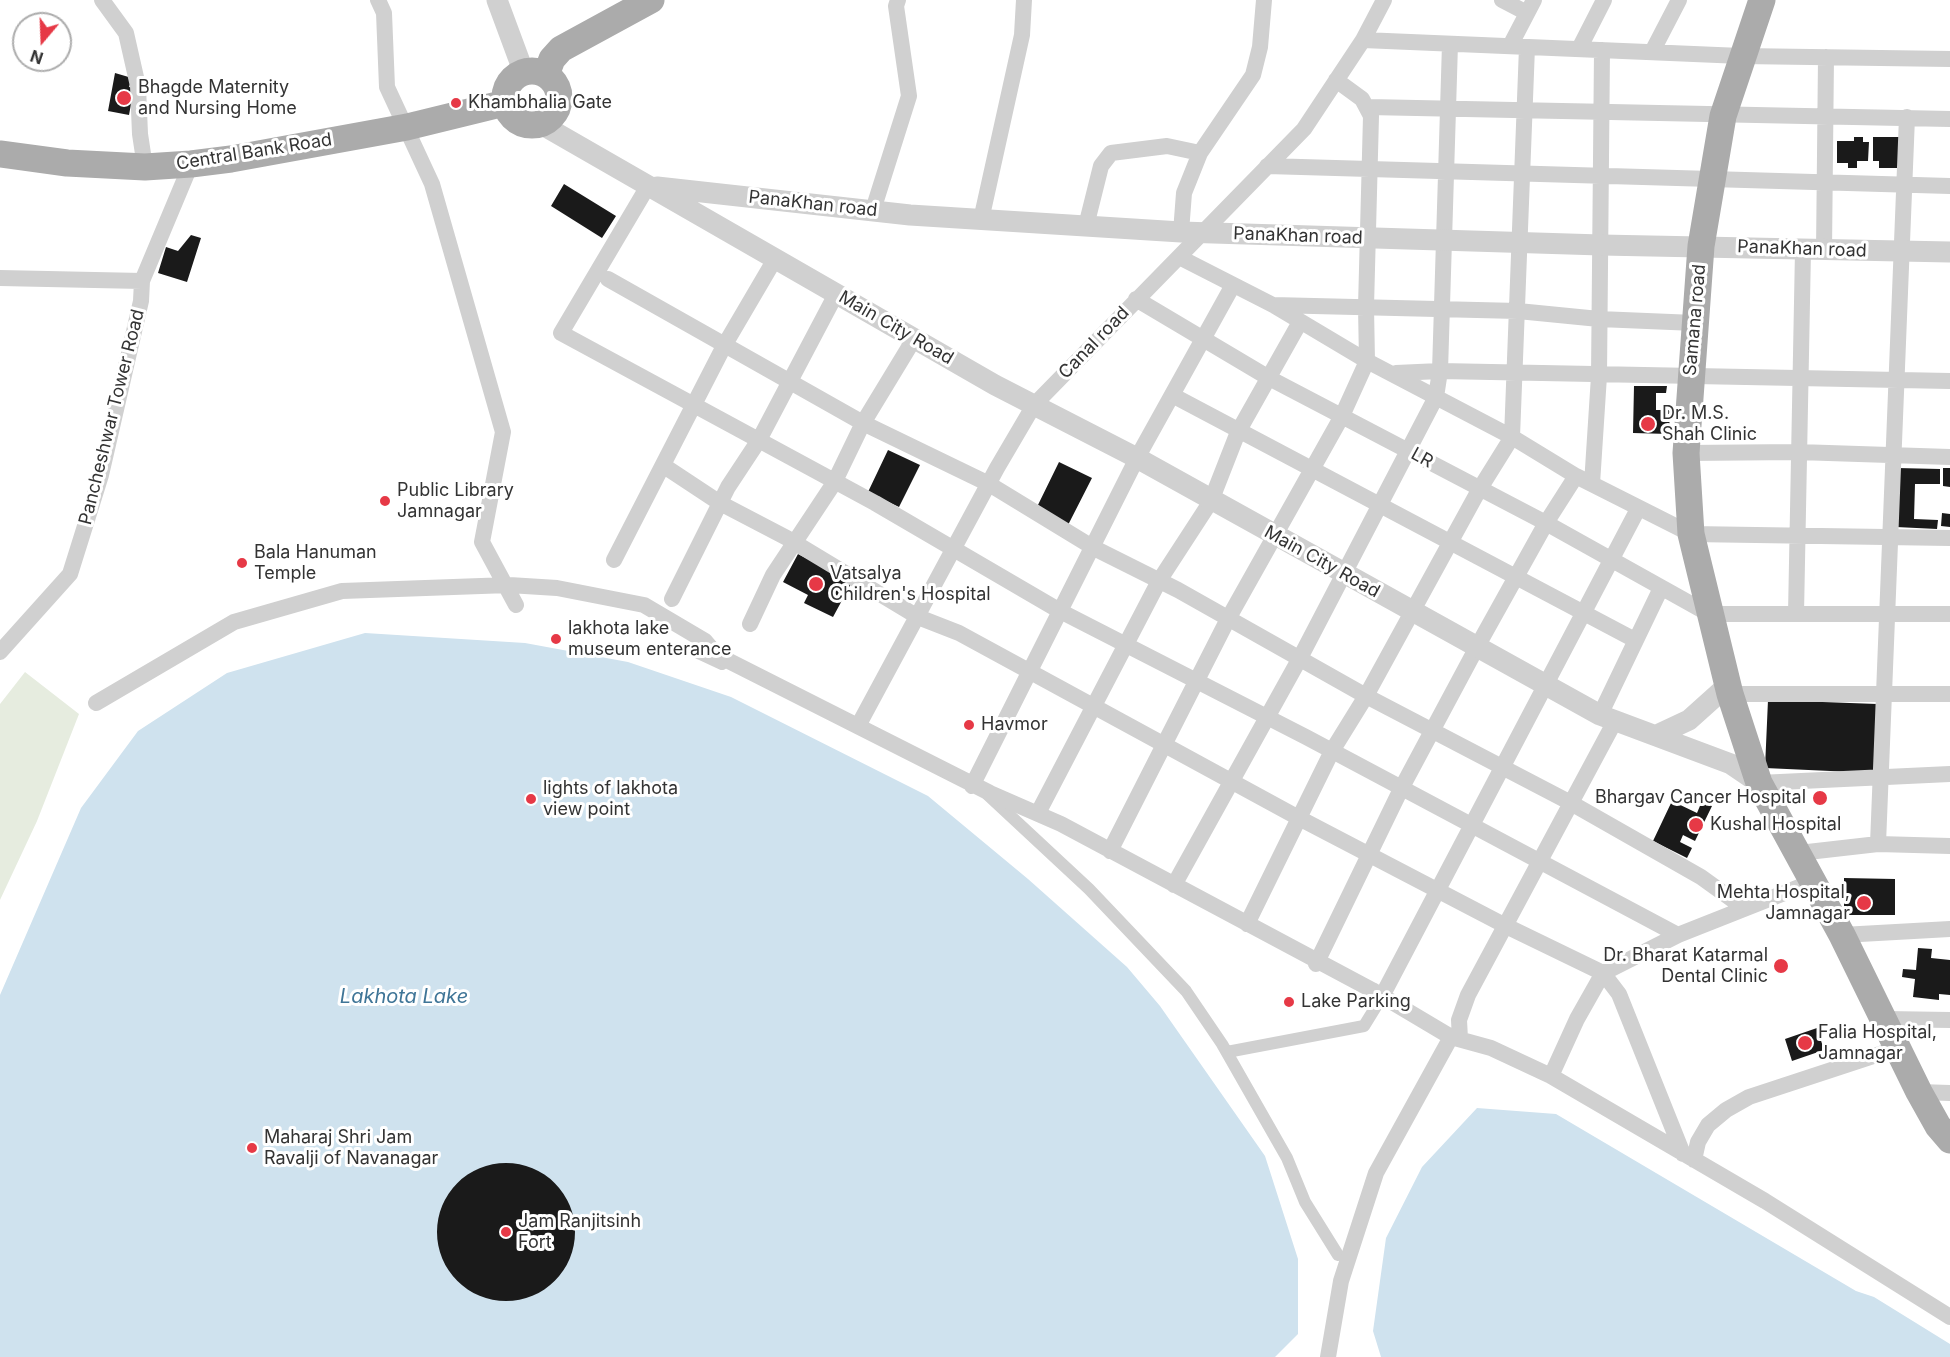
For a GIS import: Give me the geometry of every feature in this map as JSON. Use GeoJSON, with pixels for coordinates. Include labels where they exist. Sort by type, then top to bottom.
{"type":"FeatureCollection","features":[{"type":"Feature","properties":{"kind":"main road"},"geometry":{"type":"LineString","coordinates":[[535,74],[557,88],[558,106],[554,114],[539,123],[522,123],[514,118],[505,103],[508,85],[535,74],[561,49],[651,0]]}},
{"type":"Feature","properties":{"kind":"main road","name":"Samana road"},"geometry":{"type":"LineString","coordinates":[[1759,783],[1729,690],[1691,534],[1686,453],[1701,246],[1711,178],[1723,116],[1741,56],[1762,0]]}},
{"type":"Feature","properties":{"kind":"main road","name":"Central Bank Road"},"geometry":{"type":"LineString","coordinates":[[0,154],[67,163],[145,166],[191,164],[231,159],[407,127],[505,103]]}},
{"type":"Feature","properties":{"kind":"main road","name":"Main City Road"},"geometry":{"type":"LineString","coordinates":[[1759,783],[1842,935],[1919,1092],[1938,1126],[1950,1140]]}},
{"type":"Feature","properties":{"kind":"street"},"geometry":{"type":"LineString","coordinates":[[102,0],[126,33],[138,86],[140,134],[145,166]]}},
{"type":"Feature","properties":{"kind":"street"},"geometry":{"type":"LineString","coordinates":[[378,0],[384,13],[387,87],[432,183],[503,432],[482,542],[516,604]]}},
{"type":"Feature","properties":{"kind":"street"},"geometry":{"type":"LineString","coordinates":[[497,0],[535,74]]}},
{"type":"Feature","properties":{"kind":"street"},"geometry":{"type":"LineString","coordinates":[[873,210],[909,96],[896,6],[898,0]]}},
{"type":"Feature","properties":{"kind":"street"},"geometry":{"type":"LineString","coordinates":[[981,220],[1022,35],[1024,0]]}},
{"type":"Feature","properties":{"kind":"street"},"geometry":{"type":"LineString","coordinates":[[1181,232],[1184,193],[1200,153],[1253,75],[1260,47],[1264,0]]}},
{"type":"Feature","properties":{"kind":"street","name":"Canal road"},"geometry":{"type":"LineString","coordinates":[[858,726],[1034,405],[1304,129],[1363,40],[1384,0]]}},
{"type":"Feature","properties":{"kind":"street"},"geometry":{"type":"LineString","coordinates":[[1502,0],[1530,7],[1510,46]]}},
{"type":"Feature","properties":{"kind":"street"},"geometry":{"type":"LineString","coordinates":[[1579,49],[1604,0]]}},
{"type":"Feature","properties":{"kind":"street"},"geometry":{"type":"LineString","coordinates":[[1652,52],[1679,0]]}},
{"type":"Feature","properties":{"kind":"street"},"geometry":{"type":"LineString","coordinates":[[1363,40],[1741,56],[1950,59]]}},
{"type":"Feature","properties":{"kind":"street"},"geometry":{"type":"LineString","coordinates":[[1174,885],[1300,658],[1436,397],[1440,371],[1450,107],[1450,44]]}},
{"type":"Feature","properties":{"kind":"street"},"geometry":{"type":"LineString","coordinates":[[1246,924],[1297,817],[1332,751],[1366,696],[1479,490],[1512,437],[1527,47]]}},
{"type":"Feature","properties":{"kind":"street"},"geometry":{"type":"LineString","coordinates":[[1592,484],[1599,375],[1602,50]]}},
{"type":"Feature","properties":{"kind":"street"},"geometry":{"type":"LineString","coordinates":[[1796,614],[1799,379],[1813,250],[1825,182],[1826,57]]}},
{"type":"Feature","properties":{"kind":"street"},"geometry":{"type":"LineString","coordinates":[[1110,851],[1228,619],[1342,416],[1367,361],[1366,307],[1371,116],[1362,99],[1336,80]]}},
{"type":"Feature","properties":{"kind":"street"},"geometry":{"type":"LineString","coordinates":[[1368,107],[1950,119]]}},
{"type":"Feature","properties":{"kind":"street"},"geometry":{"type":"LineString","coordinates":[[1878,844],[1907,117]]}},
{"type":"Feature","properties":{"kind":"street","name":"Main City Road"},"geometry":{"type":"LineString","coordinates":[[539,123],[914,339],[1137,458],[1544,684],[1608,718],[1731,764],[1759,783]]}},
{"type":"Feature","properties":{"kind":"street"},"geometry":{"type":"LineString","coordinates":[[1086,226],[1101,166],[1111,153],[1167,146],[1200,153]]}},
{"type":"Feature","properties":{"kind":"street","name":"Pancheshwar Tower Road"},"geometry":{"type":"LineString","coordinates":[[0,652],[70,574],[101,475],[141,301],[142,281],[191,164]]}},
{"type":"Feature","properties":{"kind":"street"},"geometry":{"type":"LineString","coordinates":[[1267,166],[1950,186]]}},
{"type":"Feature","properties":{"kind":"street"},"geometry":{"type":"LineString","coordinates":[[648,186],[561,333],[759,440],[1060,611],[1332,751],[1471,827],[1678,935]]}},
{"type":"Feature","properties":{"kind":"street","name":"PanaKhan road"},"geometry":{"type":"LineString","coordinates":[[648,186],[981,220],[1181,232],[1601,246],[1950,252]]}},
{"type":"Feature","properties":{"kind":"street"},"geometry":{"type":"LineString","coordinates":[[1179,257],[1273,304],[1367,361],[1395,373],[1512,437],[1576,476],[1691,534],[1950,538]]}},
{"type":"Feature","properties":{"kind":"street"},"geometry":{"type":"LineString","coordinates":[[614,560],[724,346],[775,259]]}},
{"type":"Feature","properties":{"kind":"street"},"geometry":{"type":"LineString","coordinates":[[0,278],[142,281]]}},
{"type":"Feature","properties":{"kind":"street"},"geometry":{"type":"LineString","coordinates":[[608,279],[863,423],[989,484],[1094,548],[1300,658],[1366,696],[1571,803],[1701,877],[1744,908]]}},
{"type":"Feature","properties":{"kind":"street"},"geometry":{"type":"LineString","coordinates":[[973,785],[1094,548],[1137,458],[1233,285]]}},
{"type":"Feature","properties":{"kind":"street"},"geometry":{"type":"LineString","coordinates":[[672,599],[720,503],[759,440],[836,294]]}},
{"type":"Feature","properties":{"kind":"street","name":"LR"},"geometry":{"type":"LineString","coordinates":[[1136,299],[1269,378],[1479,490],[1546,523],[1709,614]]}},
{"type":"Feature","properties":{"kind":"street"},"geometry":{"type":"LineString","coordinates":[[1273,304],[1518,311],[1599,319],[1695,323]]}},
{"type":"Feature","properties":{"kind":"street"},"geometry":{"type":"LineString","coordinates":[[1038,813],[1158,581],[1211,501],[1238,432],[1300,322]]}},
{"type":"Feature","properties":{"kind":"street"},"geometry":{"type":"LineString","coordinates":[[750,624],[773,575],[796,544],[834,483],[863,423],[914,339]]}},
{"type":"Feature","properties":{"kind":"street"},"geometry":{"type":"LineString","coordinates":[[1395,373],[1440,371],[1950,381]]}},
{"type":"Feature","properties":{"kind":"street"},"geometry":{"type":"LineString","coordinates":[[1172,394],[1238,432],[1380,504],[1635,640]]}},
{"type":"Feature","properties":{"kind":"street"},"geometry":{"type":"LineString","coordinates":[[1686,453],[1798,452],[1950,457]]}},
{"type":"Feature","properties":{"kind":"street"},"geometry":{"type":"LineString","coordinates":[[664,466],[720,503],[796,544],[918,617],[959,633],[1297,817],[1504,925],[1603,973],[1619,994],[1688,1157]]}},
{"type":"Feature","properties":{"kind":"street"},"geometry":{"type":"LineString","coordinates":[[1316,963],[1401,789],[1516,576],[1576,476]]}},
{"type":"Feature","properties":{"kind":"street"},"geometry":{"type":"LineString","coordinates":[[1227,1052],[1364,1026],[1381,998],[1638,509]]}},
{"type":"Feature","properties":{"kind":"street"},"geometry":{"type":"LineString","coordinates":[[96,703],[234,622],[342,591],[505,586],[557,588],[644,605],[705,640],[717,655],[973,785],[1038,813],[1455,1038],[1517,1059],[1551,1076],[1950,1317]]}},
{"type":"Feature","properties":{"kind":"street"},"geometry":{"type":"LineString","coordinates":[[1328,1357],[1341,1281],[1376,1173],[1455,1038],[1462,1008],[1504,925],[1571,803],[1608,718],[1635,640],[1661,588]]}},
{"type":"Feature","properties":{"kind":"street"},"geometry":{"type":"LineString","coordinates":[[1709,614],[1950,614]]}},
{"type":"Feature","properties":{"kind":"street"},"geometry":{"type":"LineString","coordinates":[[692,650],[858,726]]}},
{"type":"Feature","properties":{"kind":"street"},"geometry":{"type":"LineString","coordinates":[[1657,735],[1689,720],[1729,690],[1950,694]]}},
{"type":"Feature","properties":{"kind":"street"},"geometry":{"type":"LineString","coordinates":[[1759,783],[1950,774]]}},
{"type":"Feature","properties":{"kind":"street"},"geometry":{"type":"LineString","coordinates":[[973,785],[987,794],[1089,889],[1185,991],[1227,1052],[1287,1158],[1305,1202],[1338,1255]]}},
{"type":"Feature","properties":{"kind":"street"},"geometry":{"type":"LineString","coordinates":[[1799,853],[1878,844],[1950,846]]}},
{"type":"Feature","properties":{"kind":"street"},"geometry":{"type":"LineString","coordinates":[[1551,1076],[1577,1019],[1603,973],[1678,935],[1812,882]]}},
{"type":"Feature","properties":{"kind":"street"},"geometry":{"type":"LineString","coordinates":[[1842,935],[1950,929]]}},
{"type":"Feature","properties":{"kind":"street"},"geometry":{"type":"LineString","coordinates":[[1885,1019],[1950,1020]]}},
{"type":"Feature","properties":{"kind":"street"},"geometry":{"type":"LineString","coordinates":[[1688,1157],[1708,1125],[1726,1110],[1749,1096],[1898,1048]]}},
{"type":"Feature","properties":{"kind":"street"},"geometry":{"type":"LineString","coordinates":[[1919,1092],[1950,1093]]}},
{"type":"Feature","properties":{"kind":"shaded area"},"geometry":{"type":"Polygon","coordinates":[[[25,672],[79,714],[37,821],[0,900],[0,704],[25,672]]]}},
{"type":"Feature","properties":{"kind":"water","name":"Lakhota Lake"},"geometry":{"type":"Polygon","coordinates":[[[365,633],[525,643],[628,662],[731,697],[928,796],[1028,879],[1127,967],[1160,1006],[1265,1156],[1298,1259],[1298,1334],[1275,1357],[0,1357],[0,995],[81,808],[138,731],[227,673],[365,633]]]}},
{"type":"Feature","properties":{"kind":"water"},"geometry":{"type":"Polygon","coordinates":[[[1477,1108],[1556,1114],[1856,1291],[1874,1297],[1950,1344],[1950,1357],[1381,1357],[1373,1331],[1386,1238],[1422,1167],[1477,1108]]]}},
{"type":"Feature","properties":{"kind":"building"},"geometry":{"type":"Polygon","coordinates":[[[115,73],[132,78],[129,87],[134,88],[129,115],[108,111],[115,73]]]}},
{"type":"Feature","properties":{"kind":"building"},"geometry":{"type":"Polygon","coordinates":[[[1854,137],[1863,137],[1863,142],[1869,142],[1868,161],[1857,161],[1857,168],[1848,168],[1848,163],[1837,163],[1837,141],[1854,141],[1854,137]]]}},
{"type":"Feature","properties":{"kind":"building"},"geometry":{"type":"Polygon","coordinates":[[[1873,137],[1901,137],[1901,168],[1879,168],[1879,161],[1873,161],[1873,137]]]}},
{"type":"Feature","properties":{"kind":"building"},"geometry":{"type":"Polygon","coordinates":[[[564,184],[616,216],[602,238],[551,206],[564,184]]]}},
{"type":"Feature","properties":{"kind":"building"},"geometry":{"type":"Polygon","coordinates":[[[191,235],[201,238],[187,282],[158,273],[166,247],[178,251],[191,235]]]}},
{"type":"Feature","properties":{"kind":"building"},"geometry":{"type":"Polygon","coordinates":[[[1634,386],[1667,386],[1666,393],[1656,393],[1656,410],[1670,410],[1669,434],[1633,433],[1634,386]]]}},
{"type":"Feature","properties":{"kind":"building"},"geometry":{"type":"Polygon","coordinates":[[[888,450],[920,465],[899,507],[868,492],[888,450]]]}},
{"type":"Feature","properties":{"kind":"building"},"geometry":{"type":"Polygon","coordinates":[[[1059,462],[1092,478],[1067,527],[1035,511],[1059,462]]]}},
{"type":"Feature","properties":{"kind":"building"},"geometry":{"type":"Polygon","coordinates":[[[1897,468],[1940,469],[1940,484],[1915,484],[1914,519],[1938,520],[1937,529],[1896,527],[1897,468]]]}},
{"type":"Feature","properties":{"kind":"building"},"geometry":{"type":"Polygon","coordinates":[[[1943,468],[1950,468],[1950,487],[1943,486],[1943,468]]]}},
{"type":"Feature","properties":{"kind":"building"},"geometry":{"type":"Polygon","coordinates":[[[1942,513],[1950,514],[1950,527],[1941,526],[1942,513]]]}},
{"type":"Feature","properties":{"kind":"building"},"geometry":{"type":"Polygon","coordinates":[[[798,554],[852,582],[833,617],[804,603],[808,595],[783,582],[798,554]]]}},
{"type":"Feature","properties":{"kind":"building"},"geometry":{"type":"Polygon","coordinates":[[[1768,700],[1877,704],[1874,773],[1765,768],[1768,700]]]}},
{"type":"Feature","properties":{"kind":"building"},"geometry":{"type":"Polygon","coordinates":[[[1672,801],[1697,813],[1702,801],[1712,806],[1695,841],[1683,835],[1680,842],[1692,848],[1687,858],[1653,841],[1672,801]]]}},
{"type":"Feature","properties":{"kind":"building"},"geometry":{"type":"Polygon","coordinates":[[[1844,878],[1895,879],[1895,915],[1844,915],[1844,878]]]}},
{"type":"Feature","properties":{"kind":"building"},"geometry":{"type":"Polygon","coordinates":[[[1918,948],[1932,949],[1931,958],[1950,960],[1950,995],[1939,994],[1939,1000],[1913,997],[1915,979],[1902,977],[1903,969],[1916,970],[1918,948]]]}},
{"type":"Feature","properties":{"kind":"building"},"geometry":{"type":"Polygon","coordinates":[[[1817,1028],[1824,1050],[1792,1061],[1785,1039],[1817,1028]]]}},
{"type":"Feature","properties":{"kind":"building","name":"Jam Ranjitsinh Fort"},"geometry":{"type":"Polygon","coordinates":[[[506,1163],[532,1168],[555,1183],[570,1206],[575,1232],[570,1258],[555,1281],[532,1296],[506,1301],[480,1296],[457,1281],[442,1258],[437,1232],[442,1206],[457,1183],[480,1168],[506,1163]]]}},
{"type":"Feature","properties":{"kind":"place","name":"Bhagde Maternity and Nursing Home"},"geometry":{"type":"Point","coordinates":[124,98]}},
{"type":"Feature","properties":{"kind":"place","name":"Khambhalia Gate"},"geometry":{"type":"Point","coordinates":[456,103]}},
{"type":"Feature","properties":{"kind":"place","name":"Dr. M.S. Shah Clinic"},"geometry":{"type":"Point","coordinates":[1648,424]}},
{"type":"Feature","properties":{"kind":"place","name":"Public Library Jamnagar"},"geometry":{"type":"Point","coordinates":[385,501]}},
{"type":"Feature","properties":{"kind":"place","name":"Bala Hanuman Temple"},"geometry":{"type":"Point","coordinates":[242,563]}},
{"type":"Feature","properties":{"kind":"place","name":"Vatsalya Children's Hospital"},"geometry":{"type":"Point","coordinates":[816,584]}},
{"type":"Feature","properties":{"kind":"place","name":"lakhota lake museum enterance"},"geometry":{"type":"Point","coordinates":[556,639]}},
{"type":"Feature","properties":{"kind":"place","name":"Havmor"},"geometry":{"type":"Point","coordinates":[969,725]}},
{"type":"Feature","properties":{"kind":"place","name":"Bhargav Cancer Hospital"},"geometry":{"type":"Point","coordinates":[1820,798]}},
{"type":"Feature","properties":{"kind":"place","name":"lights of lakhota view point"},"geometry":{"type":"Point","coordinates":[531,799]}},
{"type":"Feature","properties":{"kind":"place","name":"Kushal Hospital"},"geometry":{"type":"Point","coordinates":[1696,825]}},
{"type":"Feature","properties":{"kind":"place","name":"Mehta Hospital, Jamnagar"},"geometry":{"type":"Point","coordinates":[1864,903]}},
{"type":"Feature","properties":{"kind":"place","name":"Dr. Bharat Katarmal Dental Clinic"},"geometry":{"type":"Point","coordinates":[1781,966]}},
{"type":"Feature","properties":{"kind":"place","name":"Lake Parking"},"geometry":{"type":"Point","coordinates":[1289,1002]}},
{"type":"Feature","properties":{"kind":"place","name":"Falia Hospital, Jamnagar"},"geometry":{"type":"Point","coordinates":[1805,1043]}},
{"type":"Feature","properties":{"kind":"place","name":"Maharaj Shri Jam Ravalji of Navanagar"},"geometry":{"type":"Point","coordinates":[252,1148]}},
{"type":"Feature","properties":{"kind":"place","name":"Jam Ranjitsinh Fort"},"geometry":{"type":"Point","coordinates":[506,1232]}}]}
